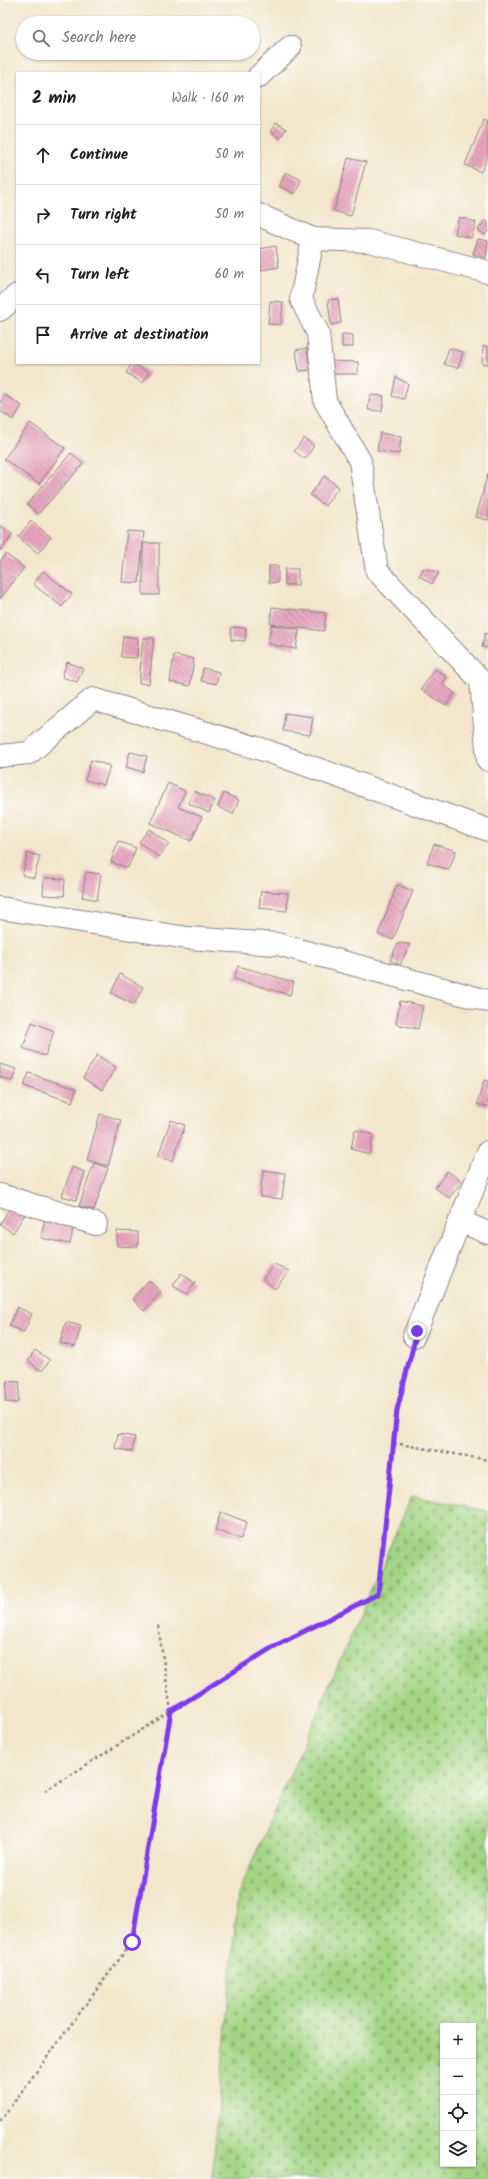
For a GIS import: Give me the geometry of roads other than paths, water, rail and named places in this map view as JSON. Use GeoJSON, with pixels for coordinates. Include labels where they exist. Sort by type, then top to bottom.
{"type":"FeatureCollection","features":[{"type":"Feature","properties":{"kind":"street"},"geometry":{"type":"LineString","coordinates":[[260,75],[290,47]]}},
{"type":"Feature","properties":{"kind":"street"},"geometry":{"type":"LineString","coordinates":[[260,215],[313,239],[369,241],[488,272]]}},
{"type":"Feature","properties":{"kind":"street"},"geometry":{"type":"LineString","coordinates":[[313,239],[301,299],[318,333],[325,401],[360,461],[377,571],[485,681],[488,760]]}},
{"type":"Feature","properties":{"kind":"street"},"geometry":{"type":"LineString","coordinates":[[0,310],[16,296]]}},
{"type":"Feature","properties":{"kind":"street"},"geometry":{"type":"LineString","coordinates":[[0,756],[29,753],[92,698],[264,750],[488,830]]}},
{"type":"Feature","properties":{"kind":"street"},"geometry":{"type":"LineString","coordinates":[[0,908],[187,938],[277,944],[488,1001]]}},
{"type":"Feature","properties":{"kind":"street"},"geometry":{"type":"LineString","coordinates":[[414,1336],[488,1152]]}},
{"type":"Feature","properties":{"kind":"street"},"geometry":{"type":"LineString","coordinates":[[0,1195],[96,1224]]}},
{"type":"Feature","properties":{"kind":"street"},"geometry":{"type":"LineString","coordinates":[[460,1221],[488,1233]]}}]}
